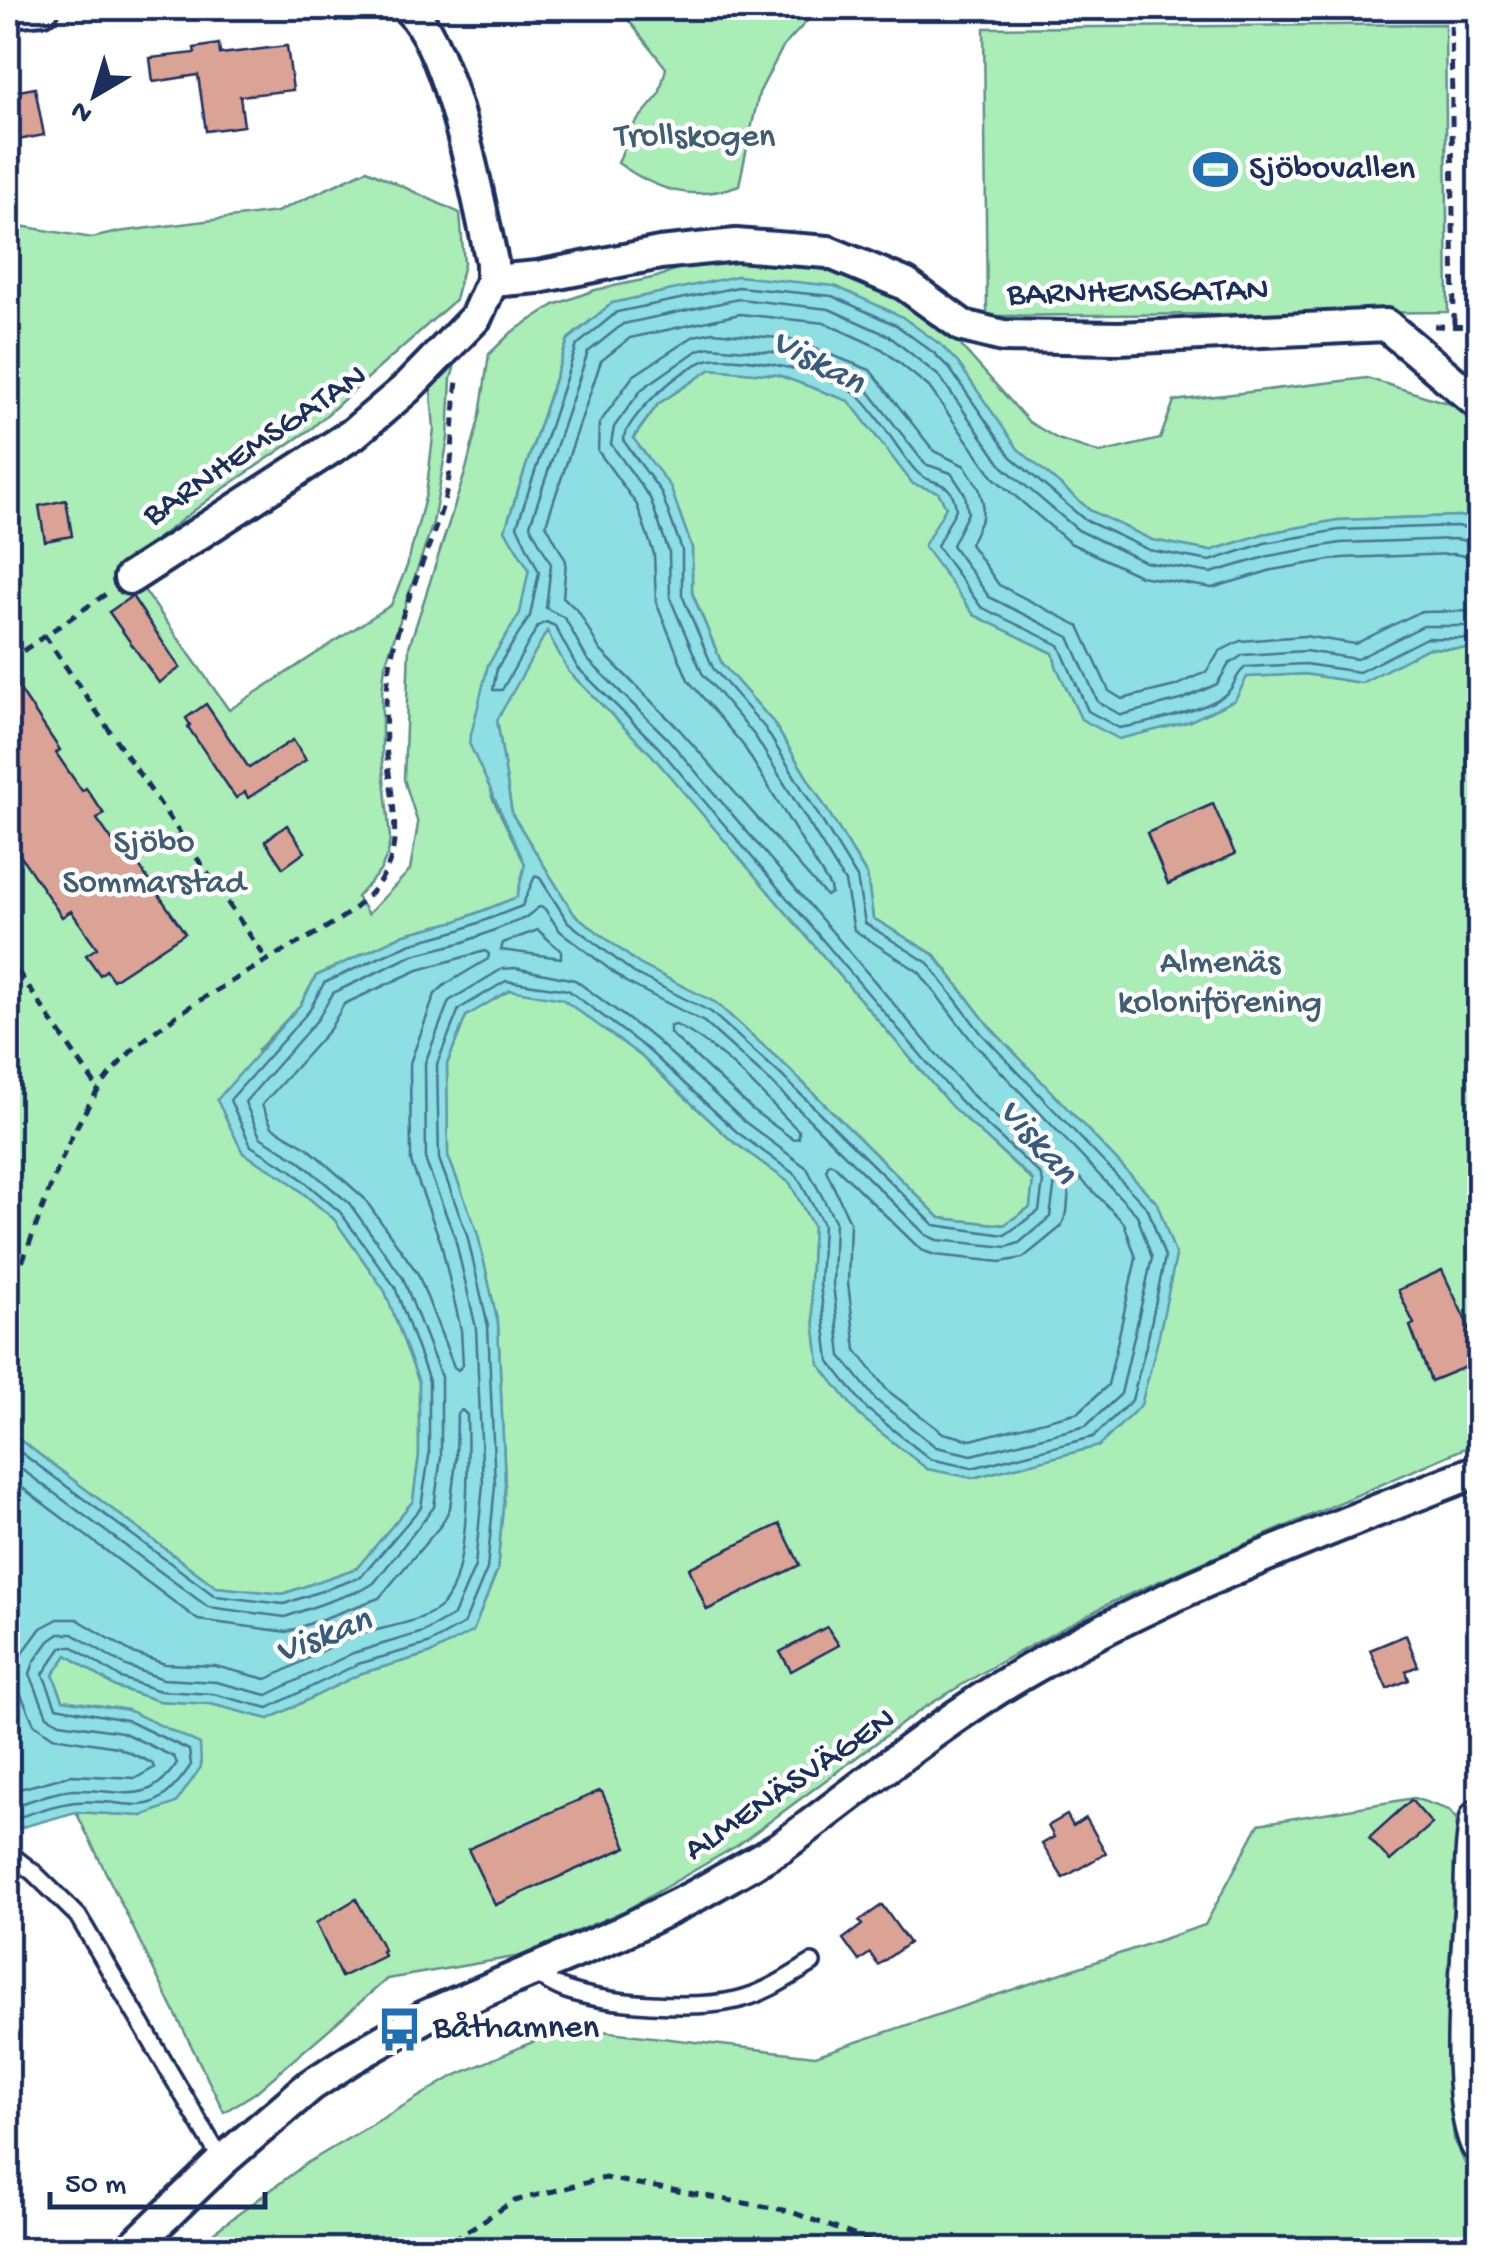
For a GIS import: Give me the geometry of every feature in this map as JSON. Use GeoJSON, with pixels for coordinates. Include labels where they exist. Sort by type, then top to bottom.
{"type":"FeatureCollection","features":[{"type":"Feature","properties":{"kind":"street"},"geometry":{"type":"LineString","coordinates":[[8,11],[44,8]]}},
{"type":"Feature","properties":{"kind":"street"},"geometry":{"type":"LineString","coordinates":[[408,8],[422,20],[443,69],[490,250],[492,281]]}},
{"type":"Feature","properties":{"kind":"street","name":"BARNHEMSGATAN"},"geometry":{"type":"LineString","coordinates":[[130,578],[353,434],[407,388],[476,317],[492,281],[538,277],[660,254],[736,245],[828,252],[905,284],[962,326],[1004,336],[1118,338],[1386,325],[1480,405]]}},
{"type":"Feature","properties":{"kind":"street","name":"ALMENÄSVÄGEN"},"geometry":{"type":"LineString","coordinates":[[130,2250],[222,2160],[310,2086],[400,2029],[693,1897],[781,1847],[978,1702],[1084,1640],[1295,1544],[1480,1470]]}},
{"type":"Feature","properties":{"kind":"street"},"geometry":{"type":"LineString","coordinates":[[1480,1819],[1468,2009],[1469,2077],[1480,2142]]}},
{"type":"Feature","properties":{"kind":"lane"},"geometry":{"type":"LineString","coordinates":[[8,1853],[78,1916],[222,2160]]}},
{"type":"Feature","properties":{"kind":"lane"},"geometry":{"type":"LineString","coordinates":[[532,1972],[564,1990],[608,2000],[683,2004],[733,2001],[768,1990],[812,1963]]}},
{"type":"Feature","properties":{"kind":"path"},"geometry":{"type":"LineString","coordinates":[[1451,8],[1454,326]]}},
{"type":"Feature","properties":{"kind":"path"},"geometry":{"type":"LineString","coordinates":[[8,1295],[72,1132],[99,1090],[134,1049],[267,960],[336,922],[363,901],[384,875],[395,828],[387,744],[390,665],[450,474],[456,382],[466,346],[459,335]]}},
{"type":"Feature","properties":{"kind":"path"},"geometry":{"type":"LineString","coordinates":[[8,661],[130,578]]}},
{"type":"Feature","properties":{"kind":"path"},"geometry":{"type":"LineString","coordinates":[[44,635],[267,960]]}},
{"type":"Feature","properties":{"kind":"path"},"geometry":{"type":"LineString","coordinates":[[8,958],[99,1090]]}},
{"type":"Feature","properties":{"kind":"path"},"geometry":{"type":"LineString","coordinates":[[437,2250],[514,2201],[605,2178],[789,2211],[894,2250]]}},
{"type":"Feature","properties":{"kind":"green space","name":"Trollskogen"},"geometry":{"type":"Polygon","coordinates":[[[619,8],[819,8],[783,47],[759,93],[739,185],[706,193],[675,191],[618,163],[632,127],[659,95],[666,68],[619,8]]]}},
{"type":"Feature","properties":{"kind":"green space"},"geometry":{"type":"Polygon","coordinates":[[[1472,23],[1480,23],[1479,296],[1478,296],[1472,23]]]}},
{"type":"Feature","properties":{"kind":"green space","name":"Sjöbovallen"},"geometry":{"type":"Polygon","coordinates":[[[1445,24],[1448,312],[987,316],[984,28],[1445,24]]]}},
{"type":"Feature","properties":{"kind":"green space","name":"Sjöbo Sommarstad"},"geometry":{"type":"Polygon","coordinates":[[[367,170],[460,213],[464,264],[455,300],[312,428],[125,563],[229,710],[391,605],[407,566],[426,494],[434,429],[430,381],[459,351],[451,379],[448,438],[433,523],[385,665],[382,758],[390,838],[380,871],[357,897],[368,914],[410,870],[418,824],[404,779],[409,647],[465,473],[480,415],[489,354],[512,332],[554,305],[595,290],[657,277],[696,261],[740,259],[830,270],[886,292],[946,329],[1029,422],[1058,439],[1100,453],[1160,439],[1174,401],[1367,378],[1479,413],[1479,522],[1459,516],[1338,520],[1263,534],[1210,551],[1152,540],[1091,511],[1017,449],[958,363],[612,303],[568,339],[505,530],[529,569],[521,613],[488,665],[492,797],[525,864],[518,897],[457,921],[405,934],[316,976],[301,1004],[258,1050],[243,1153],[285,1178],[334,1219],[385,1291],[419,1382],[419,1455],[413,1501],[357,1568],[283,1594],[216,1587],[8,1431],[8,1318],[20,1303],[8,1305],[8,224],[92,238],[277,212],[367,170]]]}},
{"type":"Feature","properties":{"kind":"green space","name":"Almenäs koloniförening"},"geometry":{"type":"Polygon","coordinates":[[[711,369],[778,375],[849,401],[913,484],[938,491],[946,506],[974,615],[1053,653],[1057,668],[1246,677],[1305,674],[1361,683],[1428,648],[1479,649],[1479,1442],[1112,1602],[995,1665],[922,1709],[738,1845],[626,1910],[520,1956],[387,1979],[255,2093],[224,2112],[76,1812],[142,1816],[128,1710],[63,1700],[53,1675],[67,1655],[116,1687],[159,1701],[211,1704],[269,1719],[362,1673],[432,1653],[473,1631],[497,1571],[505,1485],[498,1324],[477,1232],[448,1156],[447,1064],[466,1016],[510,990],[562,998],[641,1056],[731,1140],[790,1183],[813,1226],[810,1284],[972,1478],[1098,1446],[1157,1203],[989,1026],[935,955],[873,918],[867,875],[773,722],[722,664],[692,592],[692,548],[670,487],[633,439],[658,404],[711,369]]]}},
{"type":"Feature","properties":{"kind":"green space"},"geometry":{"type":"Polygon","coordinates":[[[547,630],[569,672],[651,754],[952,1107],[1033,1181],[1030,1207],[1004,1225],[940,1218],[716,1003],[639,964],[574,914],[512,814],[497,719],[547,630]]]}},
{"type":"Feature","properties":{"kind":"green space"},"geometry":{"type":"Polygon","coordinates":[[[1414,1798],[1449,1810],[1457,1820],[1447,2009],[1448,2078],[1454,2139],[1470,2175],[1479,2184],[1479,2249],[190,2250],[307,2163],[452,2077],[567,2027],[815,2056],[1205,1925],[1259,1824],[1414,1798]]]}},
{"type":"Feature","properties":{"kind":"water","name":"Viskan"},"geometry":{"type":"Polygon","coordinates":[[[737,276],[835,286],[901,316],[941,345],[1018,449],[1091,511],[1152,540],[1210,551],[1263,534],[1338,520],[1460,516],[1479,522],[1479,649],[1428,648],[1361,683],[1305,674],[1247,677],[1235,700],[1188,722],[1119,739],[1081,719],[1053,653],[974,615],[924,546],[946,507],[938,492],[913,484],[849,401],[778,375],[711,369],[658,404],[633,438],[670,486],[692,548],[692,593],[722,664],[773,722],[867,875],[873,918],[934,955],[989,1026],[1157,1203],[1176,1256],[1141,1405],[1099,1446],[972,1478],[927,1469],[860,1416],[819,1364],[810,1284],[813,1226],[790,1183],[731,1140],[641,1056],[562,999],[510,990],[466,1016],[447,1064],[448,1156],[477,1231],[498,1324],[505,1485],[497,1571],[473,1631],[432,1653],[362,1673],[269,1719],[211,1704],[159,1701],[116,1687],[67,1655],[53,1675],[63,1700],[128,1710],[200,1744],[201,1767],[176,1803],[142,1816],[76,1812],[8,1831],[8,1431],[216,1587],[283,1594],[357,1568],[413,1501],[419,1455],[419,1382],[385,1291],[334,1219],[285,1178],[243,1153],[217,1100],[301,1004],[316,976],[405,934],[457,921],[517,897],[525,864],[469,743],[488,665],[520,613],[529,569],[505,530],[568,340],[612,303],[737,276]],[[547,631],[497,720],[512,814],[574,914],[639,964],[716,1003],[940,1218],[1004,1225],[1030,1207],[1033,1180],[952,1107],[651,754],[569,672],[547,631]]]}},
{"type":"Feature","properties":{"kind":"building"},"geometry":{"type":"Polygon","coordinates":[[[219,44],[220,54],[287,46],[293,90],[240,96],[244,126],[206,131],[198,75],[153,82],[150,58],[195,53],[194,48],[219,44]]]}},
{"type":"Feature","properties":{"kind":"building"},"geometry":{"type":"Polygon","coordinates":[[[35,88],[44,135],[8,142],[8,93],[35,88]]]}},
{"type":"Feature","properties":{"kind":"building"},"geometry":{"type":"Polygon","coordinates":[[[66,500],[72,536],[45,541],[39,506],[66,500]]]}},
{"type":"Feature","properties":{"kind":"building"},"geometry":{"type":"Polygon","coordinates":[[[132,596],[180,668],[159,683],[109,612],[132,596]]]}},
{"type":"Feature","properties":{"kind":"building"},"geometry":{"type":"Polygon","coordinates":[[[8,672],[60,750],[56,753],[82,791],[86,788],[104,814],[97,819],[122,855],[128,850],[185,933],[113,980],[106,970],[100,975],[86,955],[97,948],[71,911],[62,917],[13,845],[18,842],[8,830],[8,672]]]}},
{"type":"Feature","properties":{"kind":"building"},"geometry":{"type":"Polygon","coordinates":[[[206,704],[249,768],[293,740],[306,760],[248,798],[245,792],[236,798],[188,727],[186,718],[206,704]]]}},
{"type":"Feature","properties":{"kind":"building"},"geometry":{"type":"Polygon","coordinates":[[[1213,804],[1235,854],[1168,884],[1147,833],[1213,804]]]}},
{"type":"Feature","properties":{"kind":"building"},"geometry":{"type":"Polygon","coordinates":[[[287,825],[305,852],[283,868],[265,841],[287,825]]]}},
{"type":"Feature","properties":{"kind":"building"},"geometry":{"type":"Polygon","coordinates":[[[1442,1270],[1480,1351],[1480,1361],[1431,1381],[1410,1326],[1414,1324],[1398,1290],[1442,1270]]]}},
{"type":"Feature","properties":{"kind":"building"},"geometry":{"type":"Polygon","coordinates":[[[780,1524],[800,1565],[707,1610],[689,1568],[780,1524]]]}},
{"type":"Feature","properties":{"kind":"building"},"geometry":{"type":"Polygon","coordinates":[[[827,1627],[839,1645],[791,1671],[780,1652],[827,1627]]]}},
{"type":"Feature","properties":{"kind":"building"},"geometry":{"type":"Polygon","coordinates":[[[1406,1635],[1418,1666],[1406,1671],[1409,1680],[1387,1689],[1370,1650],[1406,1635]]]}},
{"type":"Feature","properties":{"kind":"building"},"geometry":{"type":"Polygon","coordinates":[[[599,1791],[627,1847],[495,1905],[468,1849],[599,1791]]]}},
{"type":"Feature","properties":{"kind":"building"},"geometry":{"type":"Polygon","coordinates":[[[1411,1800],[1432,1824],[1390,1861],[1369,1838],[1411,1800]]]}},
{"type":"Feature","properties":{"kind":"building"},"geometry":{"type":"Polygon","coordinates":[[[1067,1815],[1073,1826],[1086,1818],[1106,1853],[1063,1878],[1042,1844],[1054,1837],[1048,1826],[1067,1815]]]}},
{"type":"Feature","properties":{"kind":"building"},"geometry":{"type":"Polygon","coordinates":[[[356,1899],[384,1956],[341,1977],[316,1923],[356,1899]]]}},
{"type":"Feature","properties":{"kind":"building"},"geometry":{"type":"Polygon","coordinates":[[[882,1905],[909,1943],[878,1965],[870,1953],[859,1961],[843,1939],[862,1925],[859,1921],[882,1905]]]}},
{"type":"Feature","properties":{"kind":"place","name":"Sjöbovallen"},"geometry":{"type":"Point","coordinates":[1216,170]}},
{"type":"Feature","properties":{"kind":"place","name":"Båthamnen"},"geometry":{"type":"Point","coordinates":[400,2029]}}]}
